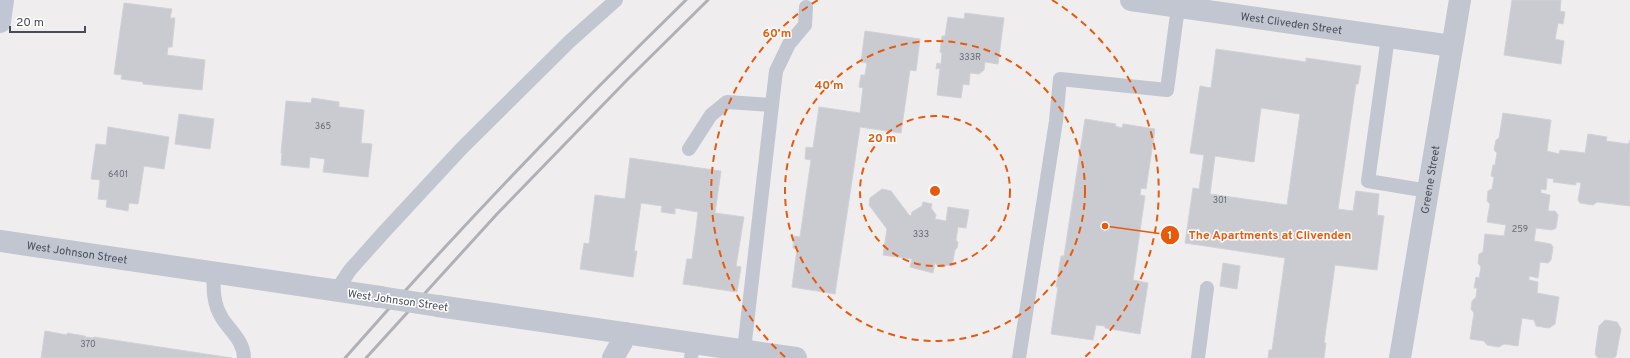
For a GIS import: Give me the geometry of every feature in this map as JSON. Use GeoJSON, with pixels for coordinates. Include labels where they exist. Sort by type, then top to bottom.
{"type":"FeatureCollection","features":[{"type":"Feature","properties":{"kind":"main road"},"geometry":{"type":"LineString","coordinates":[[0,22],[3,0]]}},
{"type":"Feature","properties":{"kind":"street","name":"West Cliveden Street"},"geometry":{"type":"LineString","coordinates":[[1135,0],[1452,46]]}},
{"type":"Feature","properties":{"kind":"street","name":"Greene Street"},"geometry":{"type":"LineString","coordinates":[[1400,358],[1460,0]]}},
{"type":"Feature","properties":{"kind":"street","name":"West Johnson Street"},"geometry":{"type":"LineString","coordinates":[[0,241],[625,333],[692,350],[744,350],[796,358]]}},
{"type":"Feature","properties":{"kind":"street"},"geometry":{"type":"LineString","coordinates":[[612,358],[617,352],[625,333]]}},
{"type":"Feature","properties":{"kind":"lane"},"geometry":{"type":"LineString","coordinates":[[336,291],[350,270],[461,150],[570,41],[616,0]]}},
{"type":"Feature","properties":{"kind":"lane"},"geometry":{"type":"LineString","coordinates":[[744,350],[776,71],[789,44],[805,24],[806,7]]}},
{"type":"Feature","properties":{"kind":"lane"},"geometry":{"type":"LineString","coordinates":[[1019,358],[1056,121],[1060,79],[1167,90],[1178,7]]}},
{"type":"Feature","properties":{"kind":"lane"},"geometry":{"type":"LineString","coordinates":[[1388,37],[1368,181],[1428,191]]}},
{"type":"Feature","properties":{"kind":"lane"},"geometry":{"type":"LineString","coordinates":[[689,149],[711,115],[727,102],[772,105]]}},
{"type":"Feature","properties":{"kind":"lane"},"geometry":{"type":"LineString","coordinates":[[214,272],[214,296],[217,307],[221,317],[241,344],[244,358]]}},
{"type":"Feature","properties":{"kind":"lane"},"geometry":{"type":"LineString","coordinates":[[1198,358],[1207,288]]}},
{"type":"Feature","properties":{"kind":"building"},"geometry":{"type":"Polygon","coordinates":[[[1512,0],[1561,0],[1560,11],[1565,12],[1563,24],[1558,23],[1555,39],[1564,41],[1561,64],[1504,55],[1512,0]]]}},
{"type":"Feature","properties":{"kind":"building"},"geometry":{"type":"Polygon","coordinates":[[[124,3],[172,9],[170,18],[175,18],[172,47],[168,47],[167,55],[205,60],[202,90],[143,84],[143,82],[121,79],[122,75],[114,74],[124,3]]]}},
{"type":"Feature","properties":{"kind":"building"},"geometry":{"type":"Polygon","coordinates":[[[965,13],[1004,18],[998,64],[985,62],[984,70],[979,74],[970,73],[969,85],[963,84],[961,98],[937,95],[940,68],[936,69],[937,63],[941,64],[942,53],[940,52],[942,36],[945,36],[948,17],[964,19],[965,13]]]}},
{"type":"Feature","properties":{"kind":"building"},"geometry":{"type":"Polygon","coordinates":[[[865,31],[920,39],[916,71],[910,70],[901,133],[860,127],[835,294],[792,287],[797,249],[793,248],[794,236],[800,237],[811,160],[805,159],[806,147],[813,148],[819,107],[860,113],[863,88],[859,87],[861,75],[865,75],[867,63],[861,62],[865,31]]]}},
{"type":"Feature","properties":{"kind":"building"},"geometry":{"type":"Polygon","coordinates":[[[1216,49],[1306,62],[1306,58],[1361,66],[1358,84],[1356,84],[1338,209],[1353,211],[1356,191],[1379,194],[1377,215],[1384,216],[1377,270],[1335,265],[1324,343],[1326,343],[1324,358],[1268,358],[1269,350],[1272,350],[1285,258],[1185,243],[1193,188],[1199,189],[1204,155],[1190,153],[1200,86],[1211,88],[1216,49]],[[1261,108],[1254,162],[1215,156],[1210,194],[1287,205],[1300,114],[1261,108]]]}},
{"type":"Feature","properties":{"kind":"building"},"geometry":{"type":"Polygon","coordinates":[[[312,98],[339,102],[339,107],[364,110],[361,143],[372,144],[368,177],[323,172],[325,159],[310,157],[309,168],[281,165],[286,101],[311,103],[312,98]]]}},
{"type":"Feature","properties":{"kind":"building"},"geometry":{"type":"Polygon","coordinates":[[[1503,113],[1551,120],[1547,151],[1559,154],[1560,150],[1585,153],[1588,134],[1607,137],[1606,141],[1628,144],[1630,140],[1630,206],[1597,202],[1593,205],[1580,203],[1578,200],[1581,183],[1576,182],[1576,185],[1553,182],[1554,179],[1547,178],[1546,190],[1541,189],[1541,193],[1550,195],[1548,211],[1555,211],[1558,215],[1556,228],[1552,230],[1536,228],[1534,241],[1551,244],[1553,247],[1551,260],[1548,263],[1540,262],[1538,278],[1529,276],[1529,280],[1538,282],[1537,293],[1559,297],[1555,324],[1549,328],[1536,326],[1534,320],[1522,318],[1518,346],[1504,344],[1499,347],[1487,345],[1484,341],[1470,339],[1474,313],[1471,309],[1472,301],[1476,297],[1477,288],[1474,288],[1476,277],[1479,278],[1481,267],[1478,263],[1479,254],[1483,252],[1485,234],[1504,236],[1506,225],[1487,222],[1490,204],[1487,201],[1488,191],[1492,189],[1494,177],[1491,176],[1497,153],[1494,150],[1496,140],[1499,138],[1503,113]]]}},
{"type":"Feature","properties":{"kind":"building"},"geometry":{"type":"Polygon","coordinates":[[[179,114],[214,119],[210,149],[175,144],[179,114]]]}},
{"type":"Feature","properties":{"kind":"building"},"geometry":{"type":"Polygon","coordinates":[[[1085,119],[1116,124],[1115,126],[1122,128],[1123,124],[1155,129],[1146,189],[1141,188],[1140,195],[1145,196],[1133,280],[1148,283],[1140,334],[1096,325],[1093,340],[1051,334],[1058,287],[1056,287],[1061,256],[1064,256],[1085,119]]]}},
{"type":"Feature","properties":{"kind":"building"},"geometry":{"type":"Polygon","coordinates":[[[108,127],[169,137],[164,169],[144,166],[138,204],[129,203],[128,211],[106,207],[107,200],[98,199],[100,180],[91,179],[96,144],[106,145],[108,127]]]}},
{"type":"Feature","properties":{"kind":"building"},"geometry":{"type":"Polygon","coordinates":[[[630,158],[721,171],[715,213],[744,217],[736,266],[741,267],[737,292],[683,284],[687,259],[692,259],[698,212],[675,208],[675,214],[661,212],[662,206],[641,203],[634,251],[637,251],[633,277],[580,269],[584,243],[589,244],[595,195],[625,199],[630,158]]]}},
{"type":"Feature","properties":{"kind":"building"},"geometry":{"type":"Polygon","coordinates":[[[882,189],[891,191],[911,216],[912,212],[922,206],[923,202],[932,204],[931,208],[936,215],[935,219],[946,221],[948,207],[969,210],[966,228],[958,227],[956,240],[958,242],[952,266],[938,266],[935,263],[933,273],[910,267],[912,259],[883,255],[887,229],[869,205],[870,198],[882,189]]]}},
{"type":"Feature","properties":{"kind":"building"},"geometry":{"type":"Polygon","coordinates":[[[1223,263],[1240,266],[1237,289],[1220,286],[1223,263]]]}},
{"type":"Feature","properties":{"kind":"building"},"geometry":{"type":"Polygon","coordinates":[[[1605,320],[1617,322],[1621,329],[1616,356],[1614,358],[1598,358],[1595,354],[1599,326],[1605,320]]]}},
{"type":"Feature","properties":{"kind":"building"},"geometry":{"type":"Polygon","coordinates":[[[45,331],[67,335],[67,333],[85,337],[94,337],[232,358],[41,358],[45,331]]]}},
{"type":"Feature","properties":{"kind":"railway"},"geometry":{"type":"LineString","coordinates":[[345,358],[512,176],[598,87],[686,0]]}},
{"type":"Feature","properties":{"kind":"railway"},"geometry":{"type":"LineString","coordinates":[[366,358],[497,214],[627,80],[708,0]]}},
{"type":"Feature","properties":{"kind":"place","name":"The Apartments at Clivenden"},"geometry":{"type":"Point","coordinates":[1105,226]}}]}
